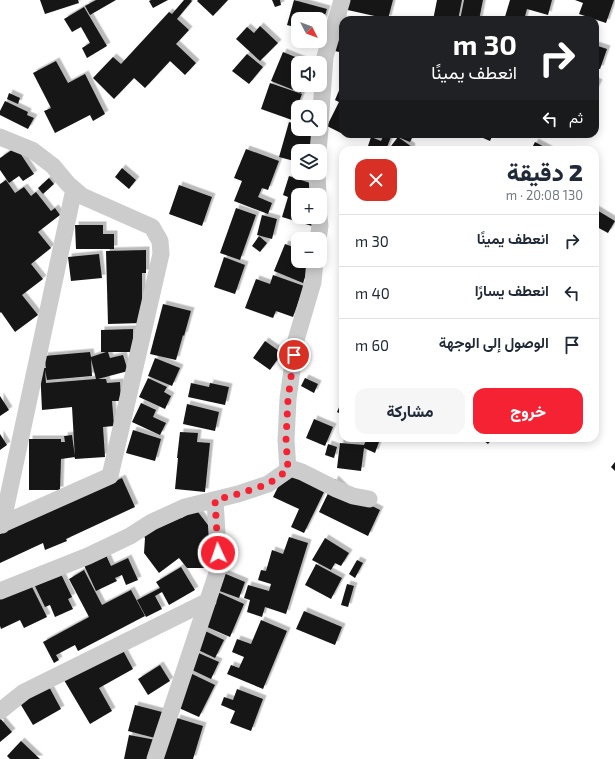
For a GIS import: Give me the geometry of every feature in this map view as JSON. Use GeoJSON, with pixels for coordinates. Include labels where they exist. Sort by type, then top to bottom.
{"type":"FeatureCollection","features":[{"type":"Feature","properties":{"kind":"street"},"geometry":{"type":"LineString","coordinates":[[322,100],[325,57],[342,0]]}},
{"type":"Feature","properties":{"kind":"street"},"geometry":{"type":"LineString","coordinates":[[0,137],[32,150],[53,166],[68,184],[82,196],[152,227],[160,241],[161,254],[110,476],[1,525]]}},
{"type":"Feature","properties":{"kind":"street"},"geometry":{"type":"LineString","coordinates":[[1,525],[74,189]]}},
{"type":"Feature","properties":{"kind":"street"},"geometry":{"type":"LineString","coordinates":[[288,470],[286,433],[288,399],[296,340],[312,282],[314,268]]}},
{"type":"Feature","properties":{"kind":"street"},"geometry":{"type":"LineString","coordinates":[[0,591],[88,556],[130,536],[152,522],[186,507],[238,494],[268,484],[288,470],[293,469],[302,472],[352,496],[368,499]]}},
{"type":"Feature","properties":{"kind":"street"},"geometry":{"type":"LineString","coordinates":[[155,759],[219,567],[215,500]]}},
{"type":"Feature","properties":{"kind":"street"},"geometry":{"type":"LineString","coordinates":[[0,711],[24,692],[208,601]]}},
{"type":"Feature","properties":{"kind":"building"},"geometry":{"type":"Polygon","coordinates":[[[40,0],[78,0],[79,3],[45,14],[40,0]]]}},
{"type":"Feature","properties":{"kind":"building"},"geometry":{"type":"Polygon","coordinates":[[[96,0],[116,0],[90,15],[85,6],[96,0]]]}},
{"type":"Feature","properties":{"kind":"building"},"geometry":{"type":"Polygon","coordinates":[[[168,0],[153,8],[149,1],[168,0]]]}},
{"type":"Feature","properties":{"kind":"building"},"geometry":{"type":"Polygon","coordinates":[[[184,0],[192,1],[177,19],[189,30],[176,44],[196,63],[185,75],[170,61],[145,88],[134,78],[114,99],[93,78],[113,57],[121,64],[169,12],[172,14],[184,0]]]}},
{"type":"Feature","properties":{"kind":"building"},"geometry":{"type":"Polygon","coordinates":[[[228,0],[213,16],[197,1],[228,0]]]}},
{"type":"Feature","properties":{"kind":"building"},"geometry":{"type":"Polygon","coordinates":[[[272,0],[280,0],[281,5],[275,7],[272,0]]]}},
{"type":"Feature","properties":{"kind":"building"},"geometry":{"type":"Polygon","coordinates":[[[294,0],[327,9],[326,12],[291,12],[291,26],[287,25],[294,0]]]}},
{"type":"Feature","properties":{"kind":"building"},"geometry":{"type":"Polygon","coordinates":[[[345,0],[393,0],[389,16],[374,16],[343,9],[345,0]]]}},
{"type":"Feature","properties":{"kind":"building"},"geometry":{"type":"Polygon","coordinates":[[[437,0],[462,0],[459,16],[434,16],[437,0]]]}},
{"type":"Feature","properties":{"kind":"building"},"geometry":{"type":"Polygon","coordinates":[[[464,0],[483,0],[480,16],[461,16],[464,0]]]}},
{"type":"Feature","properties":{"kind":"building"},"geometry":{"type":"Polygon","coordinates":[[[510,0],[552,0],[548,15],[527,9],[525,16],[505,16],[510,0]]]}},
{"type":"Feature","properties":{"kind":"building"},"geometry":{"type":"Polygon","coordinates":[[[575,0],[614,0],[606,23],[599,21],[599,16],[585,16],[579,14],[583,3],[575,0]]]}},
{"type":"Feature","properties":{"kind":"building"},"geometry":{"type":"Polygon","coordinates":[[[84,7],[107,46],[87,58],[82,48],[90,43],[81,27],[72,32],[64,19],[84,7]]]}},
{"type":"Feature","properties":{"kind":"building"},"geometry":{"type":"Polygon","coordinates":[[[260,26],[278,43],[260,61],[236,39],[247,27],[254,33],[260,26]]]}},
{"type":"Feature","properties":{"kind":"building"},"geometry":{"type":"Polygon","coordinates":[[[339,28],[339,52],[331,50],[339,28]]]}},
{"type":"Feature","properties":{"kind":"building"},"geometry":{"type":"Polygon","coordinates":[[[599,46],[607,49],[599,69],[599,46]]]}},
{"type":"Feature","properties":{"kind":"building"},"geometry":{"type":"Polygon","coordinates":[[[283,52],[293,56],[291,56],[291,89],[271,81],[283,52]]]}},
{"type":"Feature","properties":{"kind":"building"},"geometry":{"type":"Polygon","coordinates":[[[247,54],[263,67],[249,84],[232,71],[247,54]]]}},
{"type":"Feature","properties":{"kind":"building"},"geometry":{"type":"Polygon","coordinates":[[[56,61],[68,83],[85,74],[105,114],[93,121],[90,115],[55,133],[44,111],[51,108],[33,73],[56,61]]]}},
{"type":"Feature","properties":{"kind":"building"},"geometry":{"type":"Polygon","coordinates":[[[270,83],[291,90],[291,92],[302,94],[300,100],[291,100],[291,120],[261,109],[270,83]]]}},
{"type":"Feature","properties":{"kind":"building"},"geometry":{"type":"Polygon","coordinates":[[[339,90],[339,102],[335,100],[339,90]]]}},
{"type":"Feature","properties":{"kind":"building"},"geometry":{"type":"Polygon","coordinates":[[[9,93],[20,98],[18,104],[7,99],[9,93]]]}},
{"type":"Feature","properties":{"kind":"building"},"geometry":{"type":"Polygon","coordinates":[[[5,101],[28,112],[27,115],[34,118],[28,129],[0,115],[0,111],[5,101]]]}},
{"type":"Feature","properties":{"kind":"building"},"geometry":{"type":"Polygon","coordinates":[[[339,102],[339,132],[327,126],[339,102]]]}},
{"type":"Feature","properties":{"kind":"building"},"geometry":{"type":"Polygon","coordinates":[[[289,122],[291,123],[291,136],[313,136],[311,144],[291,144],[291,160],[279,157],[289,122]]]}},
{"type":"Feature","properties":{"kind":"building"},"geometry":{"type":"Polygon","coordinates":[[[371,138],[381,141],[382,138],[390,138],[388,146],[368,146],[371,138]]]}},
{"type":"Feature","properties":{"kind":"building"},"geometry":{"type":"Polygon","coordinates":[[[397,138],[399,138],[411,146],[391,146],[397,138]]]}},
{"type":"Feature","properties":{"kind":"building"},"geometry":{"type":"Polygon","coordinates":[[[400,138],[412,138],[410,142],[400,138]]]}},
{"type":"Feature","properties":{"kind":"building"},"geometry":{"type":"Polygon","coordinates":[[[483,138],[491,138],[490,141],[483,138]]]}},
{"type":"Feature","properties":{"kind":"building"},"geometry":{"type":"Polygon","coordinates":[[[535,142],[542,146],[533,146],[535,142]]]}},
{"type":"Feature","properties":{"kind":"building"},"geometry":{"type":"Polygon","coordinates":[[[16,147],[34,174],[23,181],[19,176],[9,183],[0,170],[0,158],[16,147]]]}},
{"type":"Feature","properties":{"kind":"building"},"geometry":{"type":"Polygon","coordinates":[[[246,149],[279,161],[268,190],[262,188],[258,197],[272,203],[268,214],[234,201],[242,181],[234,178],[246,149]]]}},
{"type":"Feature","properties":{"kind":"building"},"geometry":{"type":"Polygon","coordinates":[[[122,168],[136,180],[129,189],[115,177],[122,168]]]}},
{"type":"Feature","properties":{"kind":"building"},"geometry":{"type":"Polygon","coordinates":[[[289,176],[291,177],[291,180],[301,180],[316,185],[315,188],[291,188],[291,220],[282,217],[288,197],[283,195],[289,176]]]}},
{"type":"Feature","properties":{"kind":"building"},"geometry":{"type":"Polygon","coordinates":[[[49,178],[54,184],[43,194],[38,188],[49,178]]]}},
{"type":"Feature","properties":{"kind":"building"},"geometry":{"type":"Polygon","coordinates":[[[6,180],[15,193],[24,187],[31,196],[36,192],[51,211],[55,208],[60,215],[38,232],[51,248],[31,264],[43,279],[22,295],[38,315],[15,332],[1,312],[0,313],[0,184],[6,180]]]}},
{"type":"Feature","properties":{"kind":"building"},"geometry":{"type":"Polygon","coordinates":[[[179,185],[212,197],[202,226],[169,214],[179,185]]]}},
{"type":"Feature","properties":{"kind":"building"},"geometry":{"type":"Polygon","coordinates":[[[236,208],[256,215],[240,260],[220,253],[236,208]]]}},
{"type":"Feature","properties":{"kind":"building"},"geometry":{"type":"Polygon","coordinates":[[[599,211],[615,221],[608,233],[599,228],[599,211]]]}},
{"type":"Feature","properties":{"kind":"building"},"geometry":{"type":"Polygon","coordinates":[[[262,215],[277,219],[272,239],[257,235],[262,215]]]}},
{"type":"Feature","properties":{"kind":"building"},"geometry":{"type":"Polygon","coordinates":[[[75,225],[103,225],[103,234],[114,234],[114,249],[76,249],[75,225]]]}},
{"type":"Feature","properties":{"kind":"building"},"geometry":{"type":"Polygon","coordinates":[[[259,236],[267,243],[260,252],[252,246],[259,236]]]}},
{"type":"Feature","properties":{"kind":"building"},"geometry":{"type":"Polygon","coordinates":[[[285,244],[291,246],[291,268],[308,268],[303,283],[274,271],[285,244]]]}},
{"type":"Feature","properties":{"kind":"building"},"geometry":{"type":"Polygon","coordinates":[[[146,250],[146,273],[142,273],[142,323],[108,324],[106,251],[146,250]]]}},
{"type":"Feature","properties":{"kind":"building"},"geometry":{"type":"Polygon","coordinates":[[[99,254],[102,278],[71,281],[68,257],[99,254]]]}},
{"type":"Feature","properties":{"kind":"building"},"geometry":{"type":"Polygon","coordinates":[[[224,257],[245,265],[235,294],[214,287],[224,257]]]}},
{"type":"Feature","properties":{"kind":"building"},"geometry":{"type":"Polygon","coordinates":[[[273,275],[304,286],[293,317],[276,311],[273,318],[245,308],[256,279],[270,284],[273,275]]]}},
{"type":"Feature","properties":{"kind":"building"},"geometry":{"type":"Polygon","coordinates":[[[163,304],[191,311],[176,360],[150,354],[163,304]]]}},
{"type":"Feature","properties":{"kind":"building"},"geometry":{"type":"Polygon","coordinates":[[[133,329],[133,352],[108,352],[110,358],[123,355],[128,371],[98,379],[106,379],[107,383],[120,382],[121,401],[112,401],[114,426],[103,427],[105,457],[75,459],[72,407],[42,410],[40,368],[46,368],[44,356],[90,352],[91,357],[106,352],[101,352],[101,330],[133,329]],[[91,359],[92,376],[47,380],[45,370],[46,383],[96,379],[91,359]]]}},
{"type":"Feature","properties":{"kind":"building"},"geometry":{"type":"Polygon","coordinates":[[[265,341],[282,353],[270,370],[253,358],[265,341]]]}},
{"type":"Feature","properties":{"kind":"building"},"geometry":{"type":"Polygon","coordinates":[[[155,358],[180,368],[172,386],[148,376],[155,358]]]}},
{"type":"Feature","properties":{"kind":"building"},"geometry":{"type":"Polygon","coordinates":[[[148,378],[167,387],[164,392],[171,396],[165,409],[139,397],[148,378]]]}},
{"type":"Feature","properties":{"kind":"building"},"geometry":{"type":"Polygon","coordinates":[[[305,378],[318,384],[314,393],[301,386],[305,378]]]}},
{"type":"Feature","properties":{"kind":"building"},"geometry":{"type":"Polygon","coordinates":[[[191,383],[209,387],[210,383],[229,387],[225,405],[188,397],[191,383]]]}},
{"type":"Feature","properties":{"kind":"building"},"geometry":{"type":"Polygon","coordinates":[[[0,396],[9,410],[0,416],[0,396]]]}},
{"type":"Feature","properties":{"kind":"building"},"geometry":{"type":"Polygon","coordinates":[[[141,403],[156,410],[153,417],[166,423],[160,435],[132,422],[141,403]]]}},
{"type":"Feature","properties":{"kind":"building"},"geometry":{"type":"Polygon","coordinates":[[[187,404],[219,412],[215,431],[183,424],[187,404]]]}},
{"type":"Feature","properties":{"kind":"building"},"geometry":{"type":"Polygon","coordinates":[[[314,419],[333,427],[325,446],[306,438],[314,419]]]}},
{"type":"Feature","properties":{"kind":"building"},"geometry":{"type":"Polygon","coordinates":[[[133,430],[161,439],[155,461],[126,453],[133,430]]]}},
{"type":"Feature","properties":{"kind":"building"},"geometry":{"type":"Polygon","coordinates":[[[180,432],[198,433],[197,442],[210,443],[205,492],[175,489],[180,432]]]}},
{"type":"Feature","properties":{"kind":"building"},"geometry":{"type":"Polygon","coordinates":[[[0,434],[7,445],[0,450],[0,434]]]}},
{"type":"Feature","properties":{"kind":"building"},"geometry":{"type":"Polygon","coordinates":[[[72,435],[75,457],[61,459],[60,490],[29,490],[29,439],[61,439],[61,442],[65,442],[64,436],[72,435]]]}},
{"type":"Feature","properties":{"kind":"building"},"geometry":{"type":"Polygon","coordinates":[[[365,442],[379,442],[375,453],[364,448],[361,471],[337,468],[340,443],[364,445],[365,442]]]}},
{"type":"Feature","properties":{"kind":"building"},"geometry":{"type":"Polygon","coordinates":[[[328,444],[337,447],[334,458],[325,455],[328,444]]]}},
{"type":"Feature","properties":{"kind":"building"},"geometry":{"type":"Polygon","coordinates":[[[615,462],[615,471],[611,467],[615,462]]]}},
{"type":"Feature","properties":{"kind":"building"},"geometry":{"type":"Polygon","coordinates":[[[287,469],[326,488],[304,533],[291,527],[299,509],[273,497],[287,469]]]}},
{"type":"Feature","properties":{"kind":"building"},"geometry":{"type":"Polygon","coordinates":[[[122,478],[135,507],[66,539],[67,541],[45,550],[43,543],[0,563],[0,534],[122,478]]]}},
{"type":"Feature","properties":{"kind":"building"},"geometry":{"type":"Polygon","coordinates":[[[335,479],[352,496],[380,510],[368,536],[319,512],[335,479]]]}},
{"type":"Feature","properties":{"kind":"building"},"geometry":{"type":"Polygon","coordinates":[[[190,511],[198,512],[211,529],[210,560],[203,564],[206,568],[187,568],[179,558],[159,573],[144,553],[145,538],[141,533],[173,517],[182,518],[190,511]]]}},
{"type":"Feature","properties":{"kind":"building"},"geometry":{"type":"Polygon","coordinates":[[[289,537],[308,543],[286,614],[265,607],[262,617],[247,612],[250,600],[244,598],[248,585],[269,591],[271,584],[258,580],[261,570],[266,571],[272,550],[283,554],[289,537]]]}},
{"type":"Feature","properties":{"kind":"building"},"geometry":{"type":"Polygon","coordinates":[[[325,538],[349,553],[341,566],[335,563],[331,570],[312,560],[325,538]]]}},
{"type":"Feature","properties":{"kind":"building"},"geometry":{"type":"Polygon","coordinates":[[[105,553],[111,566],[128,558],[138,580],[126,585],[122,575],[115,578],[117,581],[96,591],[83,563],[105,553]]]}},
{"type":"Feature","properties":{"kind":"building"},"geometry":{"type":"Polygon","coordinates":[[[357,560],[363,563],[355,578],[349,574],[357,560]]]}},
{"type":"Feature","properties":{"kind":"building"},"geometry":{"type":"Polygon","coordinates":[[[316,564],[342,578],[331,599],[305,585],[316,564]]]}},
{"type":"Feature","properties":{"kind":"building"},"geometry":{"type":"Polygon","coordinates":[[[181,567],[195,590],[169,605],[162,592],[155,596],[162,609],[146,617],[137,600],[160,588],[156,582],[181,567]]]}},
{"type":"Feature","properties":{"kind":"building"},"geometry":{"type":"Polygon","coordinates":[[[84,570],[102,605],[131,590],[145,616],[78,651],[75,645],[56,655],[59,660],[54,663],[43,642],[89,617],[69,579],[84,570]]]}},
{"type":"Feature","properties":{"kind":"building"},"geometry":{"type":"Polygon","coordinates":[[[60,572],[72,597],[68,599],[73,609],[55,617],[50,605],[45,607],[34,584],[60,572]]]}},
{"type":"Feature","properties":{"kind":"building"},"geometry":{"type":"Polygon","coordinates":[[[221,572],[245,582],[239,598],[214,589],[221,572]]]}},
{"type":"Feature","properties":{"kind":"building"},"geometry":{"type":"Polygon","coordinates":[[[30,583],[47,617],[24,628],[20,620],[1,629],[0,598],[30,583]]]}},
{"type":"Feature","properties":{"kind":"building"},"geometry":{"type":"Polygon","coordinates":[[[347,584],[354,586],[348,607],[341,605],[347,584]]]}},
{"type":"Feature","properties":{"kind":"building"},"geometry":{"type":"Polygon","coordinates":[[[213,590],[244,604],[230,637],[198,623],[213,590]]]}},
{"type":"Feature","properties":{"kind":"building"},"geometry":{"type":"Polygon","coordinates":[[[304,611],[342,627],[335,645],[296,629],[304,611]]]}},
{"type":"Feature","properties":{"kind":"building"},"geometry":{"type":"Polygon","coordinates":[[[261,620],[287,631],[263,689],[227,674],[231,665],[239,668],[244,657],[232,652],[237,639],[251,644],[261,620]]]}},
{"type":"Feature","properties":{"kind":"building"},"geometry":{"type":"Polygon","coordinates":[[[201,629],[224,640],[215,658],[192,647],[201,629]]]}},
{"type":"Feature","properties":{"kind":"building"},"geometry":{"type":"Polygon","coordinates":[[[119,643],[133,669],[99,688],[112,711],[90,724],[61,675],[119,643]]]}},
{"type":"Feature","properties":{"kind":"building"},"geometry":{"type":"Polygon","coordinates":[[[194,651],[219,662],[211,679],[186,667],[194,651]]]}},
{"type":"Feature","properties":{"kind":"building"},"geometry":{"type":"Polygon","coordinates":[[[160,665],[170,681],[148,695],[138,679],[160,665]]]}},
{"type":"Feature","properties":{"kind":"building"},"geometry":{"type":"Polygon","coordinates":[[[186,671],[215,685],[199,717],[170,704],[186,671]]]}},
{"type":"Feature","properties":{"kind":"building"},"geometry":{"type":"Polygon","coordinates":[[[47,683],[61,709],[33,725],[18,700],[47,683]]]}},
{"type":"Feature","properties":{"kind":"building"},"geometry":{"type":"Polygon","coordinates":[[[237,689],[263,699],[251,731],[230,723],[235,711],[221,705],[224,697],[233,700],[237,689]]]}},
{"type":"Feature","properties":{"kind":"building"},"geometry":{"type":"Polygon","coordinates":[[[135,705],[162,712],[155,738],[128,731],[135,705]]]}},
{"type":"Feature","properties":{"kind":"building"},"geometry":{"type":"Polygon","coordinates":[[[0,718],[12,732],[0,742],[0,718]]]}},
{"type":"Feature","properties":{"kind":"building"},"geometry":{"type":"Polygon","coordinates":[[[177,718],[203,726],[193,759],[163,759],[177,718]]]}},
{"type":"Feature","properties":{"kind":"building"},"geometry":{"type":"Polygon","coordinates":[[[129,735],[156,740],[152,759],[124,759],[129,735]]]}},
{"type":"Feature","properties":{"kind":"building"},"geometry":{"type":"Polygon","coordinates":[[[21,741],[40,759],[10,759],[7,756],[21,741]]]}},
{"type":"Feature","properties":{"kind":"route"},"geometry":{"type":"LineString","coordinates":[[218,553],[215,500],[268,484],[288,470],[286,440],[288,399],[294,355]]}}]}
